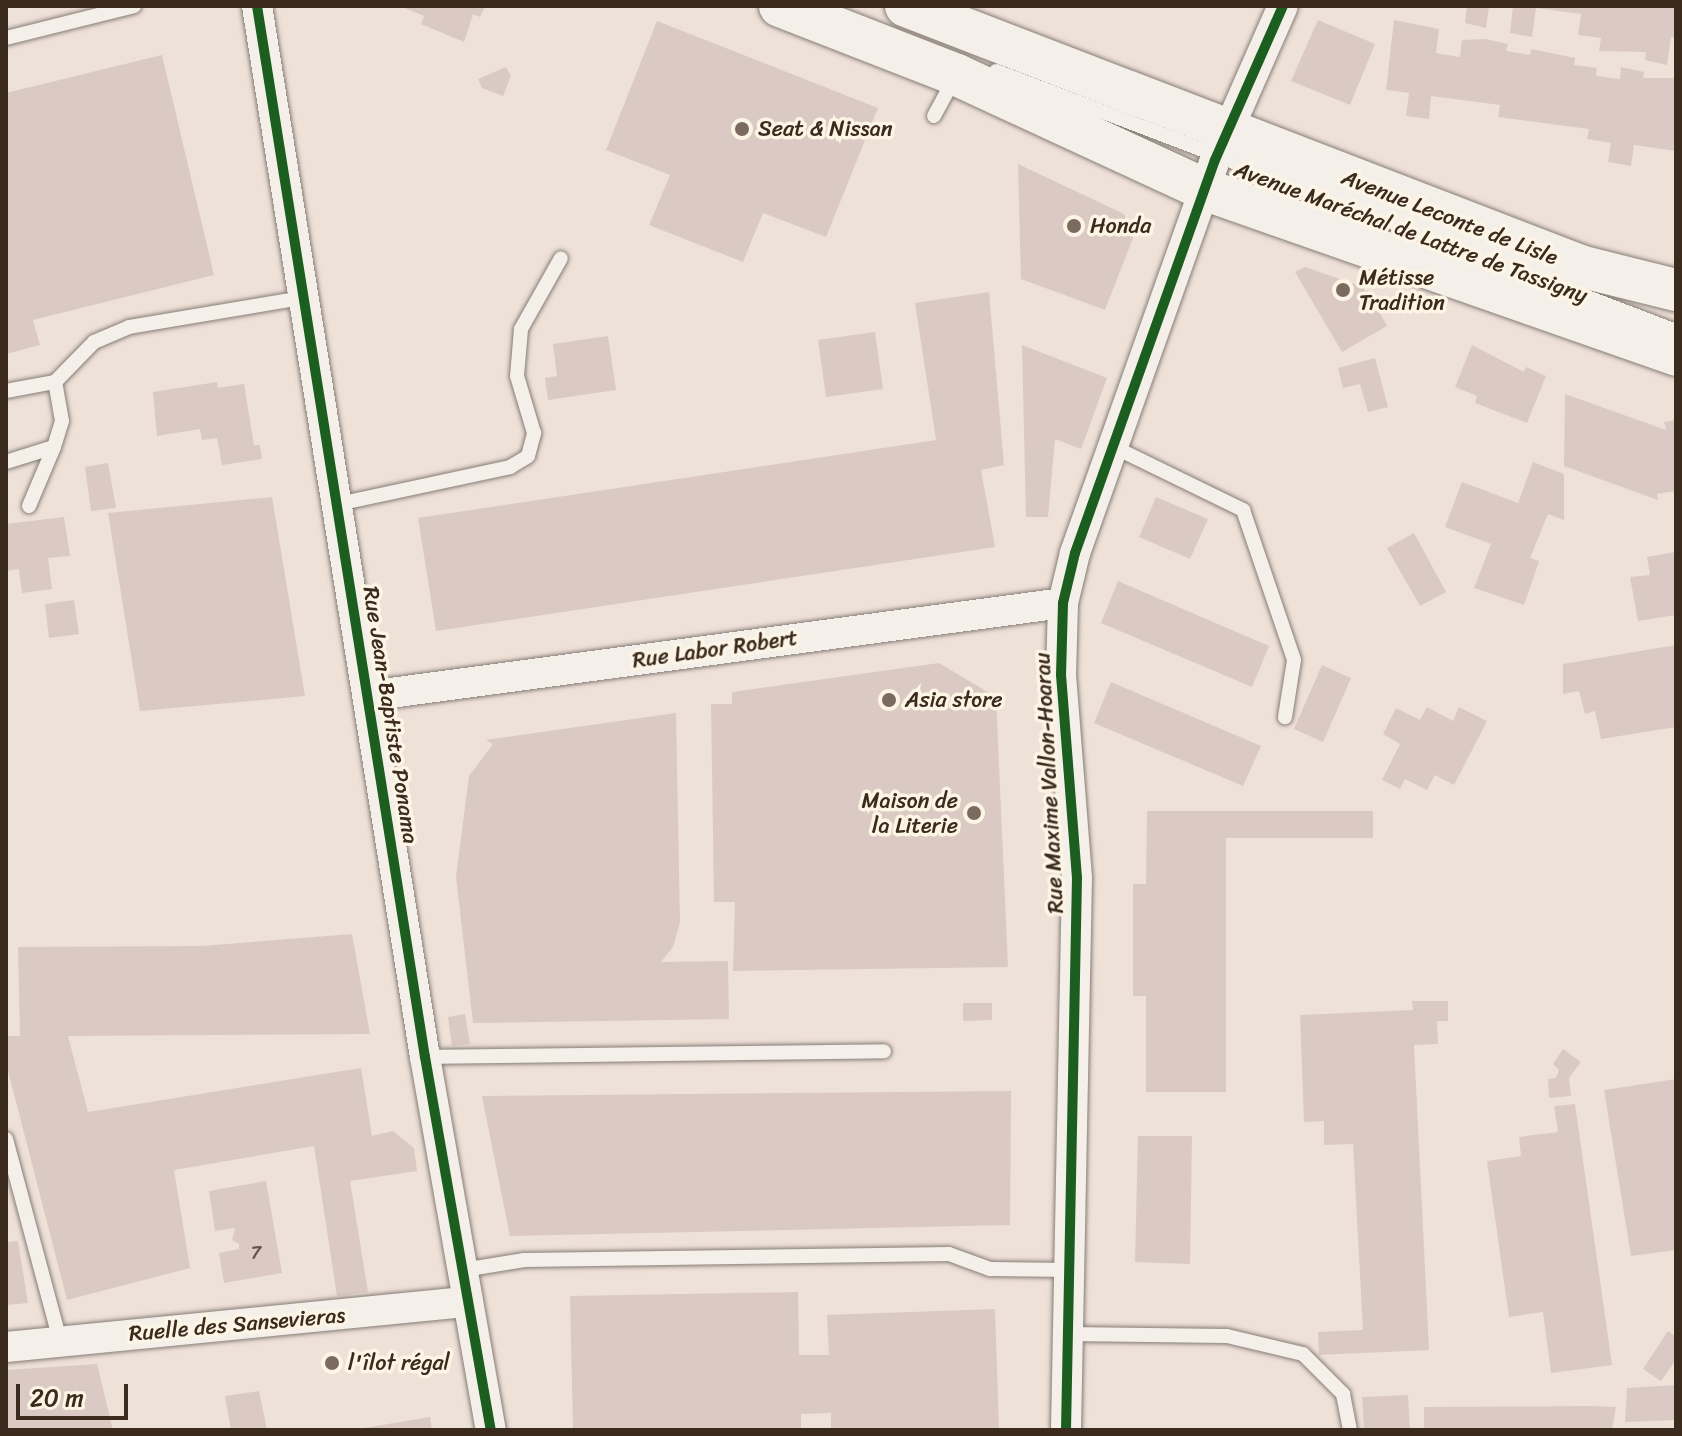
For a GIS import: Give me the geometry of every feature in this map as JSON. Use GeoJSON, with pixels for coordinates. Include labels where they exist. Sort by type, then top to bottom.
{"type":"FeatureCollection","features":[{"type":"Feature","properties":{"kind":"main road","name":"Avenue Maréchal de Lattre de Tassigny"},"geometry":{"type":"LineString","coordinates":[[780,6],[969,70],[1216,161],[1676,355]]}},
{"type":"Feature","properties":{"kind":"main road","name":"Avenue Maréchal de Lattre de Tassigny"},"geometry":{"type":"LineString","coordinates":[[906,6],[1216,161]]}},
{"type":"Feature","properties":{"kind":"main road","name":"Avenue Leconte de Lisle"},"geometry":{"type":"LineString","coordinates":[[1216,161],[1583,267],[1676,290]]}},
{"type":"Feature","properties":{"kind":"street","name":"Rue Jean-Baptiste Ponama"},"geometry":{"type":"LineString","coordinates":[[257,6],[425,1057],[491,1430]]}},
{"type":"Feature","properties":{"kind":"street","name":"Rue Maxime Vallon-Hoarau"},"geometry":{"type":"LineString","coordinates":[[1066,1430],[1077,878],[1061,675],[1063,603],[1114,447],[1216,161],[1283,6]]}},
{"type":"Feature","properties":{"kind":"street","name":"Rue Labor Robert"},"geometry":{"type":"LineString","coordinates":[[368,696],[1063,603]]}},
{"type":"Feature","properties":{"kind":"street","name":"Ruelle des Sansevieras"},"geometry":{"type":"LineString","coordinates":[[6,1347],[468,1302]]}},
{"type":"Feature","properties":{"kind":"lane"},"geometry":{"type":"LineString","coordinates":[[6,38],[134,6]]}},
{"type":"Feature","properties":{"kind":"lane"},"geometry":{"type":"LineString","coordinates":[[934,116],[969,70]]}},
{"type":"Feature","properties":{"kind":"lane","name":"Avenue Maréchal de Lattre de Tassigny"},"geometry":{"type":"LineString","coordinates":[[1216,161],[1676,331]]}},
{"type":"Feature","properties":{"kind":"lane"},"geometry":{"type":"LineString","coordinates":[[338,504],[510,467],[528,456],[534,433],[517,376],[521,329],[561,258]]}},
{"type":"Feature","properties":{"kind":"lane"},"geometry":{"type":"LineString","coordinates":[[6,391],[55,382],[94,342],[129,327],[302,298]]}},
{"type":"Feature","properties":{"kind":"lane"},"geometry":{"type":"LineString","coordinates":[[29,506],[62,421],[55,382]]}},
{"type":"Feature","properties":{"kind":"lane"},"geometry":{"type":"LineString","coordinates":[[6,462],[54,447]]}},
{"type":"Feature","properties":{"kind":"lane"},"geometry":{"type":"LineString","coordinates":[[1114,447],[1243,510],[1294,660],[1285,717]]}},
{"type":"Feature","properties":{"kind":"lane"},"geometry":{"type":"LineString","coordinates":[[425,1057],[884,1051]]}},
{"type":"Feature","properties":{"kind":"lane"},"geometry":{"type":"LineString","coordinates":[[6,1139],[60,1341]]}},
{"type":"Feature","properties":{"kind":"lane"},"geometry":{"type":"LineString","coordinates":[[463,1270],[524,1260],[949,1254],[990,1269],[1069,1270]]}},
{"type":"Feature","properties":{"kind":"lane"},"geometry":{"type":"LineString","coordinates":[[1068,1334],[1227,1336],[1303,1354],[1343,1394],[1350,1430]]}},
{"type":"Feature","properties":{"kind":"building"},"geometry":{"type":"Polygon","coordinates":[[[400,6],[485,6],[480,17],[473,14],[464,42],[421,24],[424,16],[400,6]]]}},
{"type":"Feature","properties":{"kind":"building"},"geometry":{"type":"Polygon","coordinates":[[[1467,6],[1489,6],[1486,28],[1465,23],[1467,6]]]}},
{"type":"Feature","properties":{"kind":"building"},"geometry":{"type":"Polygon","coordinates":[[[1513,6],[1676,6],[1676,38],[1671,37],[1667,65],[1645,60],[1646,52],[1599,51],[1601,38],[1578,35],[1581,14],[1536,8],[1532,37],[1510,33],[1513,6]]]}},
{"type":"Feature","properties":{"kind":"building"},"geometry":{"type":"Polygon","coordinates":[[[1318,20],[1375,44],[1350,105],[1291,81],[1318,20]]]}},
{"type":"Feature","properties":{"kind":"building"},"geometry":{"type":"Polygon","coordinates":[[[1394,20],[1439,29],[1436,53],[1460,57],[1462,40],[1485,39],[1508,44],[1506,51],[1530,55],[1531,49],[1575,58],[1574,65],[1597,68],[1596,76],[1620,79],[1621,67],[1644,72],[1643,78],[1676,78],[1676,151],[1634,145],[1631,166],[1608,162],[1611,143],[1587,139],[1589,129],[1498,117],[1500,105],[1431,96],[1429,119],[1406,116],[1409,93],[1386,90],[1394,20]]]}},
{"type":"Feature","properties":{"kind":"building","name":"Seat & Nissan"},"geometry":{"type":"Polygon","coordinates":[[[657,21],[878,108],[826,237],[763,213],[743,262],[649,225],[670,175],[606,150],[657,21]]]}},
{"type":"Feature","properties":{"kind":"building"},"geometry":{"type":"Polygon","coordinates":[[[162,55],[214,275],[33,320],[40,345],[6,354],[6,93],[162,55]]]}},
{"type":"Feature","properties":{"kind":"building"},"geometry":{"type":"Polygon","coordinates":[[[506,67],[511,76],[503,96],[482,88],[478,79],[506,67]]]}},
{"type":"Feature","properties":{"kind":"building","name":"Honda"},"geometry":{"type":"Polygon","coordinates":[[[1018,164],[1124,214],[1133,238],[1105,310],[1021,279],[1018,164]]]}},
{"type":"Feature","properties":{"kind":"building"},"geometry":{"type":"Polygon","coordinates":[[[1305,267],[1366,288],[1387,326],[1342,352],[1295,272],[1305,267]]]}},
{"type":"Feature","properties":{"kind":"building"},"geometry":{"type":"Polygon","coordinates":[[[989,292],[1004,465],[981,470],[995,547],[436,631],[418,518],[936,440],[915,303],[989,292]]]}},
{"type":"Feature","properties":{"kind":"building"},"geometry":{"type":"Polygon","coordinates":[[[875,332],[883,389],[826,397],[818,340],[875,332]]]}},
{"type":"Feature","properties":{"kind":"building"},"geometry":{"type":"Polygon","coordinates":[[[608,336],[616,390],[548,400],[545,378],[557,376],[553,344],[608,336]]]}},
{"type":"Feature","properties":{"kind":"building"},"geometry":{"type":"Polygon","coordinates":[[[1022,345],[1107,378],[1081,449],[1055,439],[1048,517],[1026,517],[1022,345]]]}},
{"type":"Feature","properties":{"kind":"building"},"geometry":{"type":"Polygon","coordinates":[[[1472,345],[1524,372],[1526,367],[1546,376],[1527,423],[1475,403],[1477,396],[1455,387],[1472,345]]]}},
{"type":"Feature","properties":{"kind":"building"},"geometry":{"type":"Polygon","coordinates":[[[1375,358],[1388,407],[1368,412],[1360,384],[1343,388],[1338,368],[1375,358]]]}},
{"type":"Feature","properties":{"kind":"building"},"geometry":{"type":"Polygon","coordinates":[[[217,382],[218,388],[244,384],[254,445],[260,445],[262,459],[222,465],[217,438],[202,440],[200,429],[157,436],[153,392],[217,382]]]}},
{"type":"Feature","properties":{"kind":"building"},"geometry":{"type":"Polygon","coordinates":[[[1565,394],[1666,430],[1664,422],[1676,420],[1676,491],[1657,494],[1658,500],[1564,466],[1565,394]]]}},
{"type":"Feature","properties":{"kind":"building"},"geometry":{"type":"Polygon","coordinates":[[[1533,462],[1564,474],[1564,520],[1548,514],[1530,558],[1539,561],[1524,605],[1474,588],[1491,544],[1445,527],[1462,482],[1518,503],[1533,462]]]}},
{"type":"Feature","properties":{"kind":"building"},"geometry":{"type":"Polygon","coordinates":[[[108,463],[116,508],[91,511],[85,467],[108,463]]]}},
{"type":"Feature","properties":{"kind":"building"},"geometry":{"type":"Polygon","coordinates":[[[272,497],[305,696],[140,711],[108,513],[272,497]]]}},
{"type":"Feature","properties":{"kind":"building"},"geometry":{"type":"Polygon","coordinates":[[[1156,497],[1208,519],[1190,559],[1139,537],[1156,497]]]}},
{"type":"Feature","properties":{"kind":"building"},"geometry":{"type":"Polygon","coordinates":[[[64,517],[70,556],[48,558],[52,589],[22,593],[19,569],[6,571],[6,524],[64,517]]]}},
{"type":"Feature","properties":{"kind":"building"},"geometry":{"type":"Polygon","coordinates":[[[1414,533],[1446,592],[1420,606],[1387,548],[1414,533]]]}},
{"type":"Feature","properties":{"kind":"building"},"geometry":{"type":"Polygon","coordinates":[[[1676,552],[1676,615],[1638,621],[1630,577],[1650,575],[1647,557],[1676,552]]]}},
{"type":"Feature","properties":{"kind":"building"},"geometry":{"type":"Polygon","coordinates":[[[1118,581],[1269,646],[1252,687],[1101,623],[1118,581]]]}},
{"type":"Feature","properties":{"kind":"building"},"geometry":{"type":"Polygon","coordinates":[[[74,600],[79,634],[49,638],[45,604],[74,600]]]}},
{"type":"Feature","properties":{"kind":"building"},"geometry":{"type":"Polygon","coordinates":[[[1676,645],[1676,727],[1601,739],[1595,711],[1585,714],[1579,691],[1563,694],[1563,664],[1676,645]]]}},
{"type":"Feature","properties":{"kind":"building"},"geometry":{"type":"Polygon","coordinates":[[[939,663],[996,697],[1008,967],[733,971],[735,902],[714,902],[711,704],[732,704],[732,692],[939,663]]]}},
{"type":"Feature","properties":{"kind":"building"},"geometry":{"type":"Polygon","coordinates":[[[1322,665],[1351,678],[1323,742],[1294,729],[1322,665]]]}},
{"type":"Feature","properties":{"kind":"building"},"geometry":{"type":"Polygon","coordinates":[[[1111,682],[1261,746],[1243,786],[1094,723],[1111,682]]]}},
{"type":"Feature","properties":{"kind":"building"},"geometry":{"type":"Polygon","coordinates":[[[1427,707],[1453,721],[1459,707],[1487,721],[1454,785],[1435,775],[1427,790],[1405,779],[1400,789],[1382,780],[1400,744],[1383,734],[1396,708],[1420,720],[1427,707]]]}},
{"type":"Feature","properties":{"kind":"building"},"geometry":{"type":"Polygon","coordinates":[[[676,713],[680,922],[673,947],[661,962],[728,961],[729,1019],[473,1023],[456,877],[469,776],[493,744],[486,740],[676,713]]]}},
{"type":"Feature","properties":{"kind":"building"},"geometry":{"type":"Polygon","coordinates":[[[1147,811],[1373,811],[1373,838],[1226,838],[1226,1092],[1146,1092],[1146,996],[1133,996],[1133,884],[1146,884],[1147,811]]]}},
{"type":"Feature","properties":{"kind":"building"},"geometry":{"type":"Polygon","coordinates":[[[352,934],[370,1034],[68,1036],[88,1112],[361,1068],[372,1136],[393,1131],[414,1148],[417,1171],[350,1181],[368,1292],[337,1296],[314,1146],[174,1170],[190,1268],[67,1300],[6,1063],[6,1036],[20,1036],[18,947],[201,946],[352,934]]]}},
{"type":"Feature","properties":{"kind":"building"},"geometry":{"type":"Polygon","coordinates":[[[1412,1001],[1448,1001],[1448,1021],[1437,1021],[1438,1044],[1414,1045],[1429,1350],[1319,1355],[1318,1332],[1363,1330],[1353,1144],[1324,1145],[1324,1121],[1304,1122],[1300,1015],[1413,1010],[1412,1001]]]}},
{"type":"Feature","properties":{"kind":"building"},"geometry":{"type":"Polygon","coordinates":[[[963,1003],[992,1003],[992,1020],[963,1021],[963,1003]]]}},
{"type":"Feature","properties":{"kind":"building"},"geometry":{"type":"Polygon","coordinates":[[[465,1014],[470,1044],[452,1046],[448,1017],[465,1014]]]}},
{"type":"Feature","properties":{"kind":"building"},"geometry":{"type":"Polygon","coordinates":[[[1563,1049],[1581,1062],[1569,1078],[1571,1096],[1549,1098],[1548,1079],[1556,1078],[1559,1070],[1553,1064],[1563,1049]]]}},
{"type":"Feature","properties":{"kind":"building"},"geometry":{"type":"Polygon","coordinates":[[[1676,1079],[1676,1250],[1631,1256],[1604,1090],[1676,1079]]]}},
{"type":"Feature","properties":{"kind":"building"},"geometry":{"type":"Polygon","coordinates":[[[1011,1091],[1010,1225],[510,1236],[482,1096],[1011,1091]]]}},
{"type":"Feature","properties":{"kind":"building"},"geometry":{"type":"Polygon","coordinates":[[[1575,1104],[1612,1365],[1551,1373],[1543,1312],[1509,1317],[1487,1161],[1521,1156],[1519,1137],[1558,1132],[1554,1106],[1575,1104]]]}},
{"type":"Feature","properties":{"kind":"building"},"geometry":{"type":"Polygon","coordinates":[[[1138,1136],[1192,1136],[1190,1264],[1135,1262],[1138,1136]]]}},
{"type":"Feature","properties":{"kind":"building"},"geometry":{"type":"Polygon","coordinates":[[[266,1181],[282,1273],[224,1283],[219,1253],[239,1249],[239,1244],[232,1240],[235,1228],[215,1231],[209,1191],[266,1181]]]}},
{"type":"Feature","properties":{"kind":"building"},"geometry":{"type":"Polygon","coordinates":[[[18,1241],[28,1303],[6,1305],[6,1242],[18,1241]]]}},
{"type":"Feature","properties":{"kind":"building"},"geometry":{"type":"Polygon","coordinates":[[[798,1292],[799,1355],[829,1355],[827,1315],[995,1309],[999,1430],[831,1430],[831,1413],[801,1414],[801,1430],[573,1430],[570,1296],[798,1292]]]}},
{"type":"Feature","properties":{"kind":"building"},"geometry":{"type":"Polygon","coordinates":[[[1668,1331],[1676,1337],[1676,1360],[1661,1381],[1643,1369],[1668,1331]]]}},
{"type":"Feature","properties":{"kind":"building"},"geometry":{"type":"Polygon","coordinates":[[[97,1364],[113,1430],[6,1430],[6,1370],[97,1364]]]}},
{"type":"Feature","properties":{"kind":"building"},"geometry":{"type":"Polygon","coordinates":[[[1676,1385],[1676,1420],[1625,1422],[1627,1388],[1676,1385]]]}},
{"type":"Feature","properties":{"kind":"building"},"geometry":{"type":"Polygon","coordinates":[[[259,1391],[267,1430],[231,1430],[225,1396],[259,1391]]]}},
{"type":"Feature","properties":{"kind":"building"},"geometry":{"type":"Polygon","coordinates":[[[1408,1395],[1410,1430],[1364,1430],[1362,1397],[1408,1395]]]}},
{"type":"Feature","properties":{"kind":"building"},"geometry":{"type":"Polygon","coordinates":[[[1424,1407],[1616,1407],[1612,1430],[1424,1430],[1424,1407]]]}},
{"type":"Feature","properties":{"kind":"building"},"geometry":{"type":"Polygon","coordinates":[[[430,1417],[432,1430],[364,1430],[364,1428],[430,1417]]]}},
{"type":"Feature","properties":{"kind":"cycle path"},"geometry":{"type":"LineString","coordinates":[[257,6],[425,1057],[491,1430]]}},
{"type":"Feature","properties":{"kind":"cycle path"},"geometry":{"type":"LineString","coordinates":[[1066,1430],[1077,878],[1061,675],[1063,603],[1075,553],[1215,160],[1283,6]]}},
{"type":"Feature","properties":{"kind":"place","name":"Seat & Nissan"},"geometry":{"type":"Point","coordinates":[742,129]}},
{"type":"Feature","properties":{"kind":"place","name":"Honda"},"geometry":{"type":"Point","coordinates":[1074,226]}},
{"type":"Feature","properties":{"kind":"place","name":"Métisse Tradition"},"geometry":{"type":"Point","coordinates":[1343,290]}},
{"type":"Feature","properties":{"kind":"place","name":"Asia store"},"geometry":{"type":"Point","coordinates":[889,700]}},
{"type":"Feature","properties":{"kind":"place","name":"Maison de la Literie"},"geometry":{"type":"Point","coordinates":[974,813]}},
{"type":"Feature","properties":{"kind":"place","name":"l'îlot régal"},"geometry":{"type":"Point","coordinates":[332,1363]}}]}
